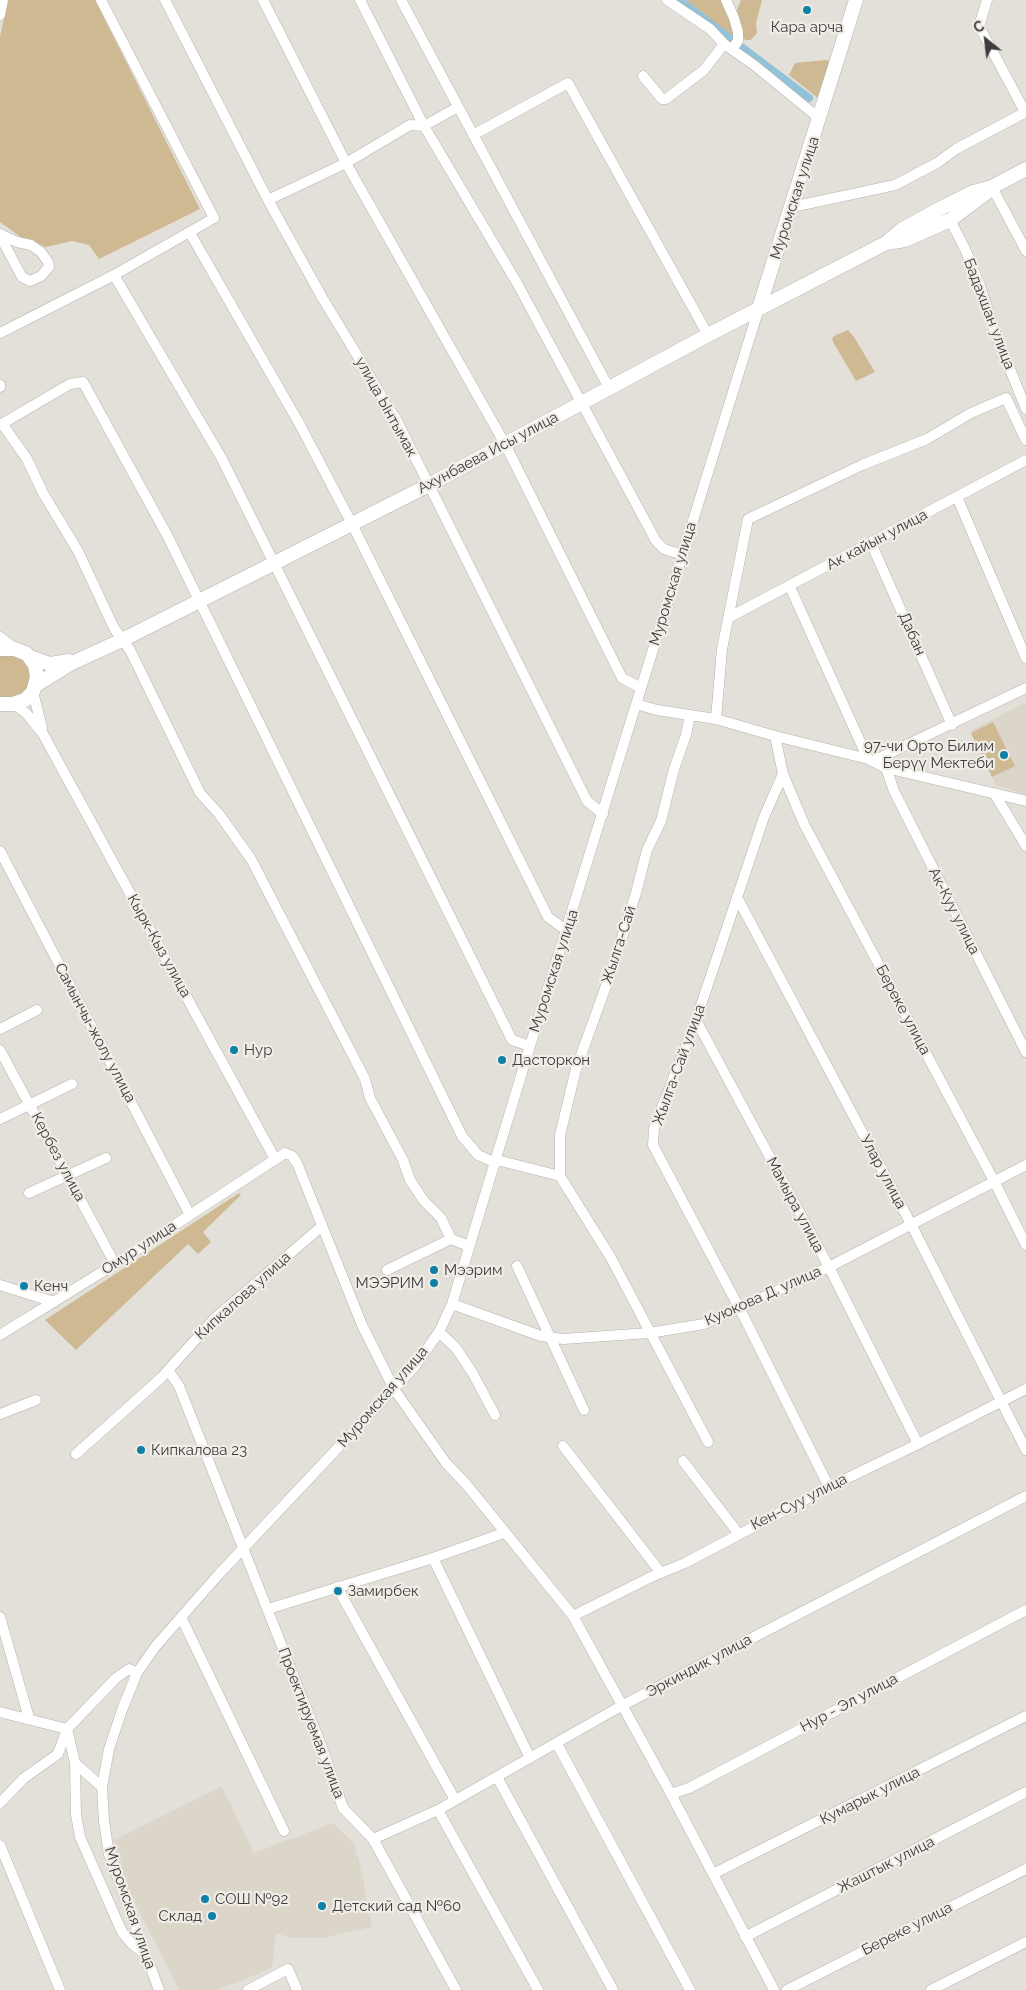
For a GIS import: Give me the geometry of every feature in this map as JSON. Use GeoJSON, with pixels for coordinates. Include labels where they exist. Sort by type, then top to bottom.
{"type":"FeatureCollection","features":[{"type":"Feature","properties":{"kind":"main road","name":"Муромская улица"},"geometry":{"type":"LineString","coordinates":[[759,308],[856,0]]}},
{"type":"Feature","properties":{"kind":"main road","name":"Ахунбаева Исы улица"},"geometry":{"type":"LineString","coordinates":[[7,704],[25,700],[34,688],[59,669],[122,640],[429,485],[708,335],[886,243],[901,230],[943,207],[974,192],[992,187],[1026,169]]}},
{"type":"Feature","properties":{"kind":"main road","name":"Ахунбаева Исы улица"},"geometry":{"type":"LineString","coordinates":[[886,243],[905,240],[950,220],[978,200],[992,187]]}},
{"type":"Feature","properties":{"kind":"main road"},"geometry":{"type":"LineString","coordinates":[[0,649],[14,649]]}},
{"type":"Feature","properties":{"kind":"main road","name":"Ахунбаева Исы улица"},"geometry":{"type":"LineString","coordinates":[[14,649],[23,652],[30,658],[50,664],[67,662],[86,656]]}},
{"type":"Feature","properties":{"kind":"main road"},"geometry":{"type":"LineString","coordinates":[[30,658],[36,669],[34,688]]}},
{"type":"Feature","properties":{"kind":"street"},"geometry":{"type":"LineString","coordinates":[[0,15],[3,0]]}},
{"type":"Feature","properties":{"kind":"street"},"geometry":{"type":"LineString","coordinates":[[0,333],[114,275],[214,218],[101,0]]}},
{"type":"Feature","properties":{"kind":"street","name":"улица Ынтымак"},"geometry":{"type":"LineString","coordinates":[[165,0],[268,200],[386,406],[395,417],[587,801],[604,814]]}},
{"type":"Feature","properties":{"kind":"street"},"geometry":{"type":"LineString","coordinates":[[263,0],[346,163],[505,444],[622,678],[641,688]]}},
{"type":"Feature","properties":{"kind":"street"},"geometry":{"type":"LineString","coordinates":[[360,0],[424,126],[517,283],[656,541],[664,549],[683,555]]}},
{"type":"Feature","properties":{"kind":"street"},"geometry":{"type":"LineString","coordinates":[[401,0],[609,388]]}},
{"type":"Feature","properties":{"kind":"street"},"geometry":{"type":"LineString","coordinates":[[667,0],[732,45],[820,119]]}},
{"type":"Feature","properties":{"kind":"street"},"geometry":{"type":"LineString","coordinates":[[642,76],[662,99],[666,99],[704,70],[732,45],[734,18],[726,0]]}},
{"type":"Feature","properties":{"kind":"street"},"geometry":{"type":"LineString","coordinates":[[792,208],[895,185],[937,163],[956,149],[1026,112],[979,26],[987,0]]}},
{"type":"Feature","properties":{"kind":"street"},"geometry":{"type":"LineString","coordinates":[[473,135],[568,82],[708,335]]}},
{"type":"Feature","properties":{"kind":"street"},"geometry":{"type":"LineString","coordinates":[[268,200],[346,163],[410,125],[424,126],[458,107]]}},
{"type":"Feature","properties":{"kind":"street"},"geometry":{"type":"LineString","coordinates":[[992,187],[1026,251]]}},
{"type":"Feature","properties":{"kind":"street","name":"Бадахшан улица"},"geometry":{"type":"LineString","coordinates":[[950,220],[977,279],[995,332],[1026,409]]}},
{"type":"Feature","properties":{"kind":"street"},"geometry":{"type":"LineString","coordinates":[[190,233],[299,422],[352,524],[548,918],[567,931]]}},
{"type":"Feature","properties":{"kind":"street"},"geometry":{"type":"LineString","coordinates":[[0,235],[16,242],[31,245],[41,252],[49,267],[42,276],[30,281],[22,277],[0,235]]}},
{"type":"Feature","properties":{"kind":"street"},"geometry":{"type":"LineString","coordinates":[[114,275],[222,460],[512,1040],[530,1046]]}},
{"type":"Feature","properties":{"kind":"street","name":"Муромская улица"},"geometry":{"type":"LineString","coordinates":[[160,1990],[109,1854],[104,1821],[102,1787],[109,1749],[122,1710],[137,1673],[155,1647],[415,1366],[439,1332],[452,1304],[759,308]]}},
{"type":"Feature","properties":{"kind":"street"},"geometry":{"type":"LineString","coordinates":[[469,1246],[451,1239],[441,1218],[424,1201],[410,1180],[403,1160],[370,1098],[365,1079],[251,859],[219,814],[200,793],[130,650],[114,628],[78,552],[43,493],[27,459],[2,425],[70,384],[83,382],[167,535],[462,1136],[478,1155],[496,1162],[560,1176],[610,1258],[708,1442]]}},
{"type":"Feature","properties":{"kind":"street"},"geometry":{"type":"LineString","coordinates":[[716,719],[722,649],[748,519],[862,465],[927,439],[971,413],[1006,398],[1026,440]]}},
{"type":"Feature","properties":{"kind":"street","name":"Ак кайын улица"},"geometry":{"type":"LineString","coordinates":[[728,618],[790,587],[1026,460]]}},
{"type":"Feature","properties":{"kind":"street"},"geometry":{"type":"LineString","coordinates":[[957,497],[1026,658]]}},
{"type":"Feature","properties":{"kind":"street","name":"Дабан"},"geometry":{"type":"LineString","coordinates":[[871,543],[952,724]]}},
{"type":"Feature","properties":{"kind":"street"},"geometry":{"type":"LineString","coordinates":[[790,587],[871,760]]}},
{"type":"Feature","properties":{"kind":"street"},"geometry":{"type":"LineString","coordinates":[[0,637],[14,649]]}},
{"type":"Feature","properties":{"kind":"street","name":"Кырк-Кыз улица"},"geometry":{"type":"LineString","coordinates":[[34,688],[43,734]]}},
{"type":"Feature","properties":{"kind":"street"},"geometry":{"type":"LineString","coordinates":[[871,760],[1026,688]]}},
{"type":"Feature","properties":{"kind":"street","name":"Кырк-Кыз улица"},"geometry":{"type":"LineString","coordinates":[[7,704],[26,712],[43,734],[275,1159]]}},
{"type":"Feature","properties":{"kind":"street"},"geometry":{"type":"LineString","coordinates":[[636,704],[657,710],[716,719],[871,760],[886,768],[1026,801]]}},
{"type":"Feature","properties":{"kind":"street","name":"Жылга-Сай"},"geometry":{"type":"LineString","coordinates":[[560,1176],[560,1135],[576,1069],[610,975],[636,893],[647,850],[660,821],[690,715]]}},
{"type":"Feature","properties":{"kind":"street"},"geometry":{"type":"LineString","coordinates":[[775,736],[783,774]]}},
{"type":"Feature","properties":{"kind":"street","name":"Ак-Куу улица"},"geometry":{"type":"LineString","coordinates":[[886,768],[894,791],[1026,1052]]}},
{"type":"Feature","properties":{"kind":"street","name":"Жылга-Сай улица"},"geometry":{"type":"LineString","coordinates":[[783,774],[764,817],[696,1020],[654,1128],[653,1145],[829,1487]]}},
{"type":"Feature","properties":{"kind":"street","name":"Береке улица"},"geometry":{"type":"LineString","coordinates":[[783,774],[804,824],[1026,1245]]}},
{"type":"Feature","properties":{"kind":"street"},"geometry":{"type":"LineString","coordinates":[[994,793],[1026,846]]}},
{"type":"Feature","properties":{"kind":"street","name":"Самынчы-жолу улица"},"geometry":{"type":"LineString","coordinates":[[0,851],[190,1215]]}},
{"type":"Feature","properties":{"kind":"street","name":"Улар улица"},"geometry":{"type":"LineString","coordinates":[[737,897],[911,1224],[1026,1450]]}},
{"type":"Feature","properties":{"kind":"street"},"geometry":{"type":"LineString","coordinates":[[0,1029],[37,1010]]}},
{"type":"Feature","properties":{"kind":"street","name":"Мамыра улица"},"geometry":{"type":"LineString","coordinates":[[696,1020],[829,1267],[918,1444]]}},
{"type":"Feature","properties":{"kind":"street","name":"Кербез улица"},"geometry":{"type":"LineString","coordinates":[[0,1050],[115,1264]]}},
{"type":"Feature","properties":{"kind":"street"},"geometry":{"type":"LineString","coordinates":[[0,1119],[72,1084]]}},
{"type":"Feature","properties":{"kind":"street"},"geometry":{"type":"LineString","coordinates":[[275,1159],[285,1153],[292,1156],[297,1163],[362,1325],[394,1389],[446,1463],[466,1484],[573,1616],[671,1794],[774,1990]]}},
{"type":"Feature","properties":{"kind":"street"},"geometry":{"type":"LineString","coordinates":[[29,1194],[106,1158]]}},
{"type":"Feature","properties":{"kind":"street","name":"Омур улица"},"geometry":{"type":"LineString","coordinates":[[0,1335],[115,1264],[275,1159]]}},
{"type":"Feature","properties":{"kind":"street","name":"Куюкова Д. улица"},"geometry":{"type":"LineString","coordinates":[[452,1304],[549,1337],[563,1338],[649,1333],[704,1324],[829,1267],[1026,1165]]}},
{"type":"Feature","properties":{"kind":"street","name":"Кипкалова улица"},"geometry":{"type":"LineString","coordinates":[[76,1454],[141,1398],[214,1319],[322,1226]]}},
{"type":"Feature","properties":{"kind":"street"},"geometry":{"type":"LineString","coordinates":[[387,1270],[451,1239]]}},
{"type":"Feature","properties":{"kind":"street"},"geometry":{"type":"LineString","coordinates":[[517,1266],[584,1410]]}},
{"type":"Feature","properties":{"kind":"street"},"geometry":{"type":"LineString","coordinates":[[0,1285],[54,1302]]}},
{"type":"Feature","properties":{"kind":"street"},"geometry":{"type":"LineString","coordinates":[[439,1332],[456,1348],[496,1415]]}},
{"type":"Feature","properties":{"kind":"street"},"geometry":{"type":"LineString","coordinates":[[168,1370],[179,1386],[244,1550]]}},
{"type":"Feature","properties":{"kind":"street","name":"Кен-Суу улица"},"geometry":{"type":"LineString","coordinates":[[573,1616],[685,1563],[829,1487],[1026,1389]]}},
{"type":"Feature","properties":{"kind":"street"},"geometry":{"type":"LineString","coordinates":[[0,1414],[36,1400]]}},
{"type":"Feature","properties":{"kind":"street"},"geometry":{"type":"LineString","coordinates":[[563,1446],[661,1573]]}},
{"type":"Feature","properties":{"kind":"street"},"geometry":{"type":"LineString","coordinates":[[683,1461],[738,1534]]}},
{"type":"Feature","properties":{"kind":"street","name":"Эркиндик улица"},"geometry":{"type":"LineString","coordinates":[[373,1839],[438,1810],[623,1706],[1026,1496]]}},
{"type":"Feature","properties":{"kind":"street"},"geometry":{"type":"LineString","coordinates":[[268,1609],[433,1558],[504,1533]]}},
{"type":"Feature","properties":{"kind":"street","name":"Проектируемая улица"},"geometry":{"type":"LineString","coordinates":[[244,1550],[321,1745],[343,1808],[373,1839],[456,1990]]}},
{"type":"Feature","properties":{"kind":"street"},"geometry":{"type":"LineString","coordinates":[[433,1558],[530,1758]]}},
{"type":"Feature","properties":{"kind":"street"},"geometry":{"type":"LineString","coordinates":[[337,1587],[455,1800]]}},
{"type":"Feature","properties":{"kind":"street","name":"Нур - Эл улица"},"geometry":{"type":"LineString","coordinates":[[671,1794],[689,1788],[1026,1610]]}},
{"type":"Feature","properties":{"kind":"street"},"geometry":{"type":"LineString","coordinates":[[0,1617],[29,1718]]}},
{"type":"Feature","properties":{"kind":"street"},"geometry":{"type":"LineString","coordinates":[[181,1617],[284,1831]]}},
{"type":"Feature","properties":{"kind":"street"},"geometry":{"type":"LineString","coordinates":[[0,1803],[24,1778],[58,1754],[67,1729],[116,1678],[129,1669],[137,1673]]}},
{"type":"Feature","properties":{"kind":"street"},"geometry":{"type":"LineString","coordinates":[[0,1712],[67,1729]]}},
{"type":"Feature","properties":{"kind":"street","name":"Кумарык улица"},"geometry":{"type":"LineString","coordinates":[[713,1874],[1026,1716]]}},
{"type":"Feature","properties":{"kind":"street"},"geometry":{"type":"LineString","coordinates":[[67,1729],[75,1763],[76,1815],[80,1838],[122,1932],[132,1944],[146,1955]]}},
{"type":"Feature","properties":{"kind":"street"},"geometry":{"type":"LineString","coordinates":[[557,1744],[690,1990]]}},
{"type":"Feature","properties":{"kind":"street"},"geometry":{"type":"LineString","coordinates":[[75,1763],[102,1787]]}},
{"type":"Feature","properties":{"kind":"street"},"geometry":{"type":"LineString","coordinates":[[497,1777],[613,1990]]}},
{"type":"Feature","properties":{"kind":"street","name":"Жаштык улица"},"geometry":{"type":"LineString","coordinates":[[745,1937],[1026,1792]]}},
{"type":"Feature","properties":{"kind":"street"},"geometry":{"type":"LineString","coordinates":[[438,1810],[538,1990]]}},
{"type":"Feature","properties":{"kind":"street"},"geometry":{"type":"LineString","coordinates":[[0,1845],[60,1990]]}},
{"type":"Feature","properties":{"kind":"street","name":"Береке улица"},"geometry":{"type":"LineString","coordinates":[[787,1990],[1026,1869]]}},
{"type":"Feature","properties":{"kind":"street"},"geometry":{"type":"LineString","coordinates":[[931,1990],[1026,1942]]}},
{"type":"Feature","properties":{"kind":"street"},"geometry":{"type":"LineString","coordinates":[[248,1990],[288,1970],[297,1990]]}},
{"type":"Feature","properties":{"kind":"shaded area"},"geometry":{"type":"Polygon","coordinates":[[[8,0],[95,0],[200,209],[99,259],[89,245],[72,241],[46,247],[22,238],[0,222],[0,37],[8,0]]]}},
{"type":"Feature","properties":{"kind":"shaded area"},"geometry":{"type":"Polygon","coordinates":[[[686,0],[723,0],[729,12],[735,40],[686,0]]]}},
{"type":"Feature","properties":{"kind":"shaded area"},"geometry":{"type":"Polygon","coordinates":[[[741,0],[762,0],[756,23],[757,33],[751,40],[745,40],[736,12],[741,0]]]}},
{"type":"Feature","properties":{"kind":"shaded area"},"geometry":{"type":"Polygon","coordinates":[[[826,60],[831,62],[819,99],[789,75],[795,63],[826,60]]]}},
{"type":"Feature","properties":{"kind":"shaded area"},"geometry":{"type":"Polygon","coordinates":[[[848,330],[875,372],[856,381],[832,338],[848,330]]]}},
{"type":"Feature","properties":{"kind":"shaded area"},"geometry":{"type":"Polygon","coordinates":[[[0,655],[18,655],[29,665],[31,679],[25,692],[12,699],[0,697],[0,655]]]}},
{"type":"Feature","properties":{"kind":"shaded area","name":"97-чи Орто Билим Берүү Мектеби"},"geometry":{"type":"Polygon","coordinates":[[[1026,702],[1026,795],[996,785],[970,731],[1026,702]]]}},
{"type":"Feature","properties":{"kind":"shaded area"},"geometry":{"type":"Polygon","coordinates":[[[993,722],[1015,766],[992,777],[971,733],[993,722]]]}},
{"type":"Feature","properties":{"kind":"shaded area"},"geometry":{"type":"Polygon","coordinates":[[[239,1193],[241,1195],[203,1232],[211,1242],[198,1254],[188,1244],[76,1350],[45,1320],[239,1193]]]}},
{"type":"Feature","properties":{"kind":"shaded area","name":"СОШ №92"},"geometry":{"type":"Polygon","coordinates":[[[222,1786],[254,1853],[333,1823],[354,1843],[372,1927],[322,1938],[291,1938],[276,1933],[272,1968],[218,1990],[179,1990],[120,1873],[114,1840],[222,1786]]]}},
{"type":"Feature","properties":{"kind":"waterway"},"geometry":{"type":"LineString","coordinates":[[679,0],[809,98]]}},
{"type":"Feature","properties":{"kind":"place","name":"Кара арча"},"geometry":{"type":"Point","coordinates":[807,10]}},
{"type":"Feature","properties":{"kind":"place","name":"97-чи Орто Билим Берүү Мектеби"},"geometry":{"type":"Point","coordinates":[1004,755]}},
{"type":"Feature","properties":{"kind":"place","name":"Нур"},"geometry":{"type":"Point","coordinates":[234,1050]}},
{"type":"Feature","properties":{"kind":"place","name":"Дасторкон"},"geometry":{"type":"Point","coordinates":[502,1060]}},
{"type":"Feature","properties":{"kind":"place","name":"Мээрим"},"geometry":{"type":"Point","coordinates":[434,1270]}},
{"type":"Feature","properties":{"kind":"place","name":"МЭЭРИМ"},"geometry":{"type":"Point","coordinates":[434,1283]}},
{"type":"Feature","properties":{"kind":"place","name":"Кенч"},"geometry":{"type":"Point","coordinates":[24,1286]}},
{"type":"Feature","properties":{"kind":"place","name":"Кипкалова 23"},"geometry":{"type":"Point","coordinates":[141,1450]}},
{"type":"Feature","properties":{"kind":"place","name":"Замирбек"},"geometry":{"type":"Point","coordinates":[338,1591]}},
{"type":"Feature","properties":{"kind":"place","name":"СОШ №92"},"geometry":{"type":"Point","coordinates":[205,1899]}},
{"type":"Feature","properties":{"kind":"place","name":"Детский сад №60"},"geometry":{"type":"Point","coordinates":[322,1906]}},
{"type":"Feature","properties":{"kind":"place","name":"Склад"},"geometry":{"type":"Point","coordinates":[212,1916]}}]}
